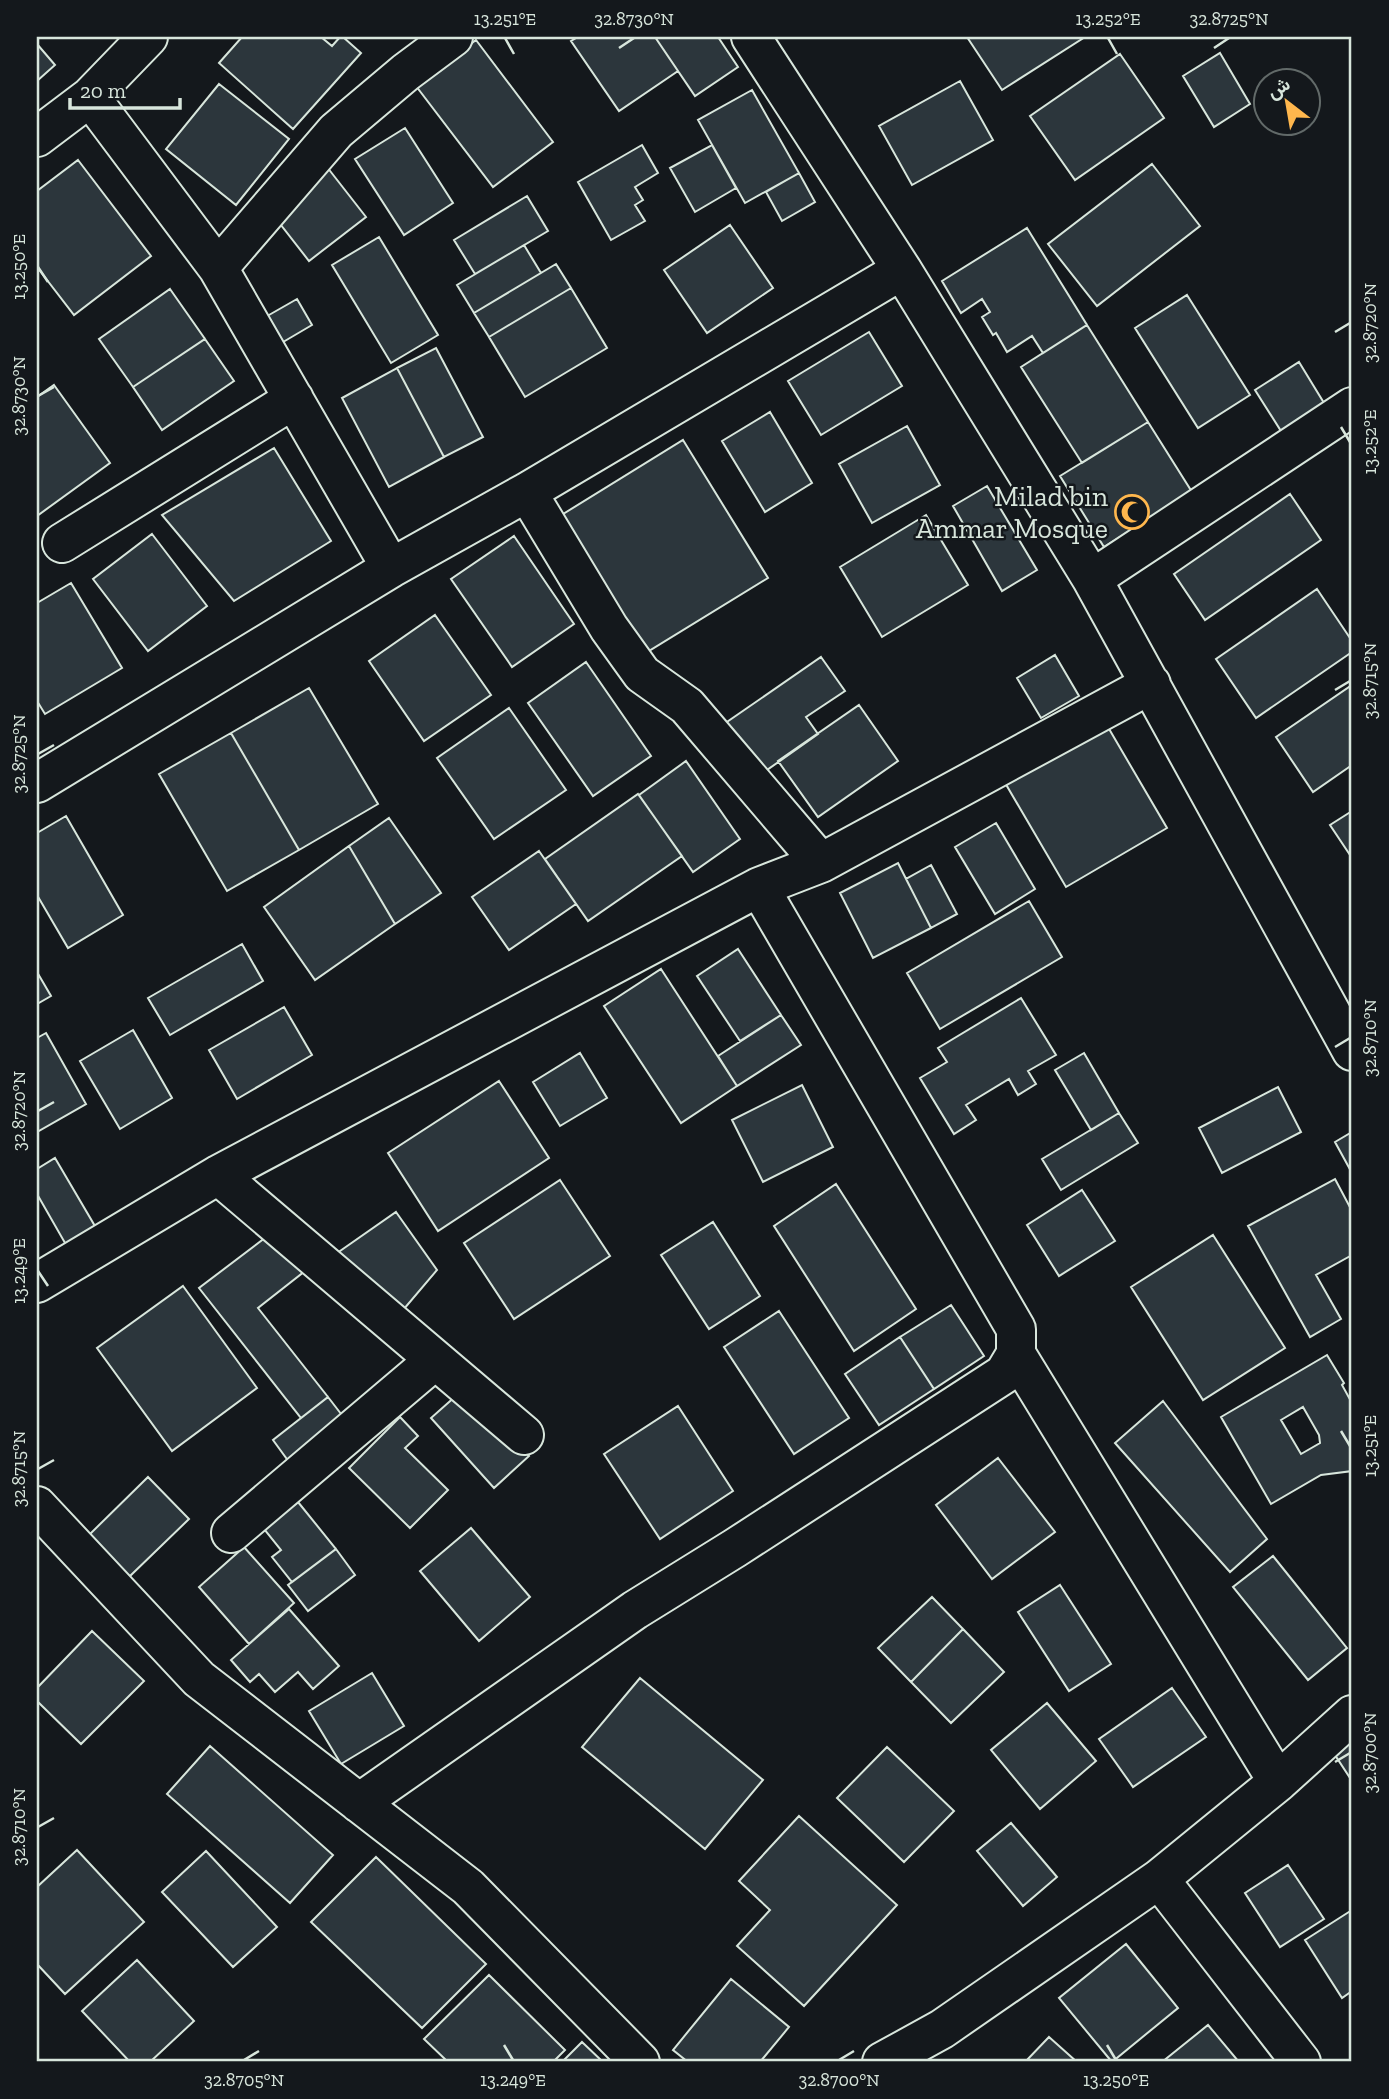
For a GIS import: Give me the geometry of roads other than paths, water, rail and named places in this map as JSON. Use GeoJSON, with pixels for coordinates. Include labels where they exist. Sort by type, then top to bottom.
{"type":"FeatureCollection","features":[{"type":"Feature","properties":{"kind":"street"},"geometry":{"type":"LineString","coordinates":[[37,137],[90,97],[148,37]]}},
{"type":"Feature","properties":{"kind":"street"},"geometry":{"type":"LineString","coordinates":[[218,268],[336,131],[406,72],[453,37]]}},
{"type":"Feature","properties":{"kind":"street"},"geometry":{"type":"LineString","coordinates":[[751,37],[902,270],[1092,579],[1352,1051]]}},
{"type":"Feature","properties":{"kind":"street"},"geometry":{"type":"LineString","coordinates":[[90,97],[218,268],[391,568]]}},
{"type":"Feature","properties":{"kind":"street"},"geometry":{"type":"LineString","coordinates":[[37,783],[391,568],[527,492],[902,270]]}},
{"type":"Feature","properties":{"kind":"street"},"geometry":{"type":"LineString","coordinates":[[62,543],[293,399]]}},
{"type":"Feature","properties":{"kind":"street"},"geometry":{"type":"LineString","coordinates":[[1092,579],[1352,407]]}},
{"type":"Feature","properties":{"kind":"street"},"geometry":{"type":"LineString","coordinates":[[527,492],[609,628],[642,674],[687,706],[821,863]]}},
{"type":"Feature","properties":{"kind":"street"},"geometry":{"type":"LineString","coordinates":[[37,1283],[218,1175],[759,887],[821,863],[1151,684]]}},
{"type":"Feature","properties":{"kind":"street"},"geometry":{"type":"LineString","coordinates":[[359,1803],[635,1609],[735,1548],[1004,1374],[1016,1354],[1016,1329],[759,887]]}},
{"type":"Feature","properties":{"kind":"street"},"geometry":{"type":"LineString","coordinates":[[218,1175],[524,1435]]}},
{"type":"Feature","properties":{"kind":"street"},"geometry":{"type":"LineString","coordinates":[[1016,1354],[1278,1782]]}},
{"type":"Feature","properties":{"kind":"street"},"geometry":{"type":"LineString","coordinates":[[231,1534],[435,1360]]}},
{"type":"Feature","properties":{"kind":"street"},"geometry":{"type":"LineString","coordinates":[[37,1506],[199,1679],[468,1887],[640,2062]]}},
{"type":"Feature","properties":{"kind":"street"},"geometry":{"type":"LineString","coordinates":[[882,2062],[942,2029],[1159,1879],[1278,1782],[1352,1715]]}},
{"type":"Feature","properties":{"kind":"street"},"geometry":{"type":"LineString","coordinates":[[1159,1879],[1301,2062]]}},
{"type":"Feature","properties":{"kind":"place","name":"Milad bin Ammar Mosque"},"geometry":{"type":"Point","coordinates":[1132,512]}}]}
